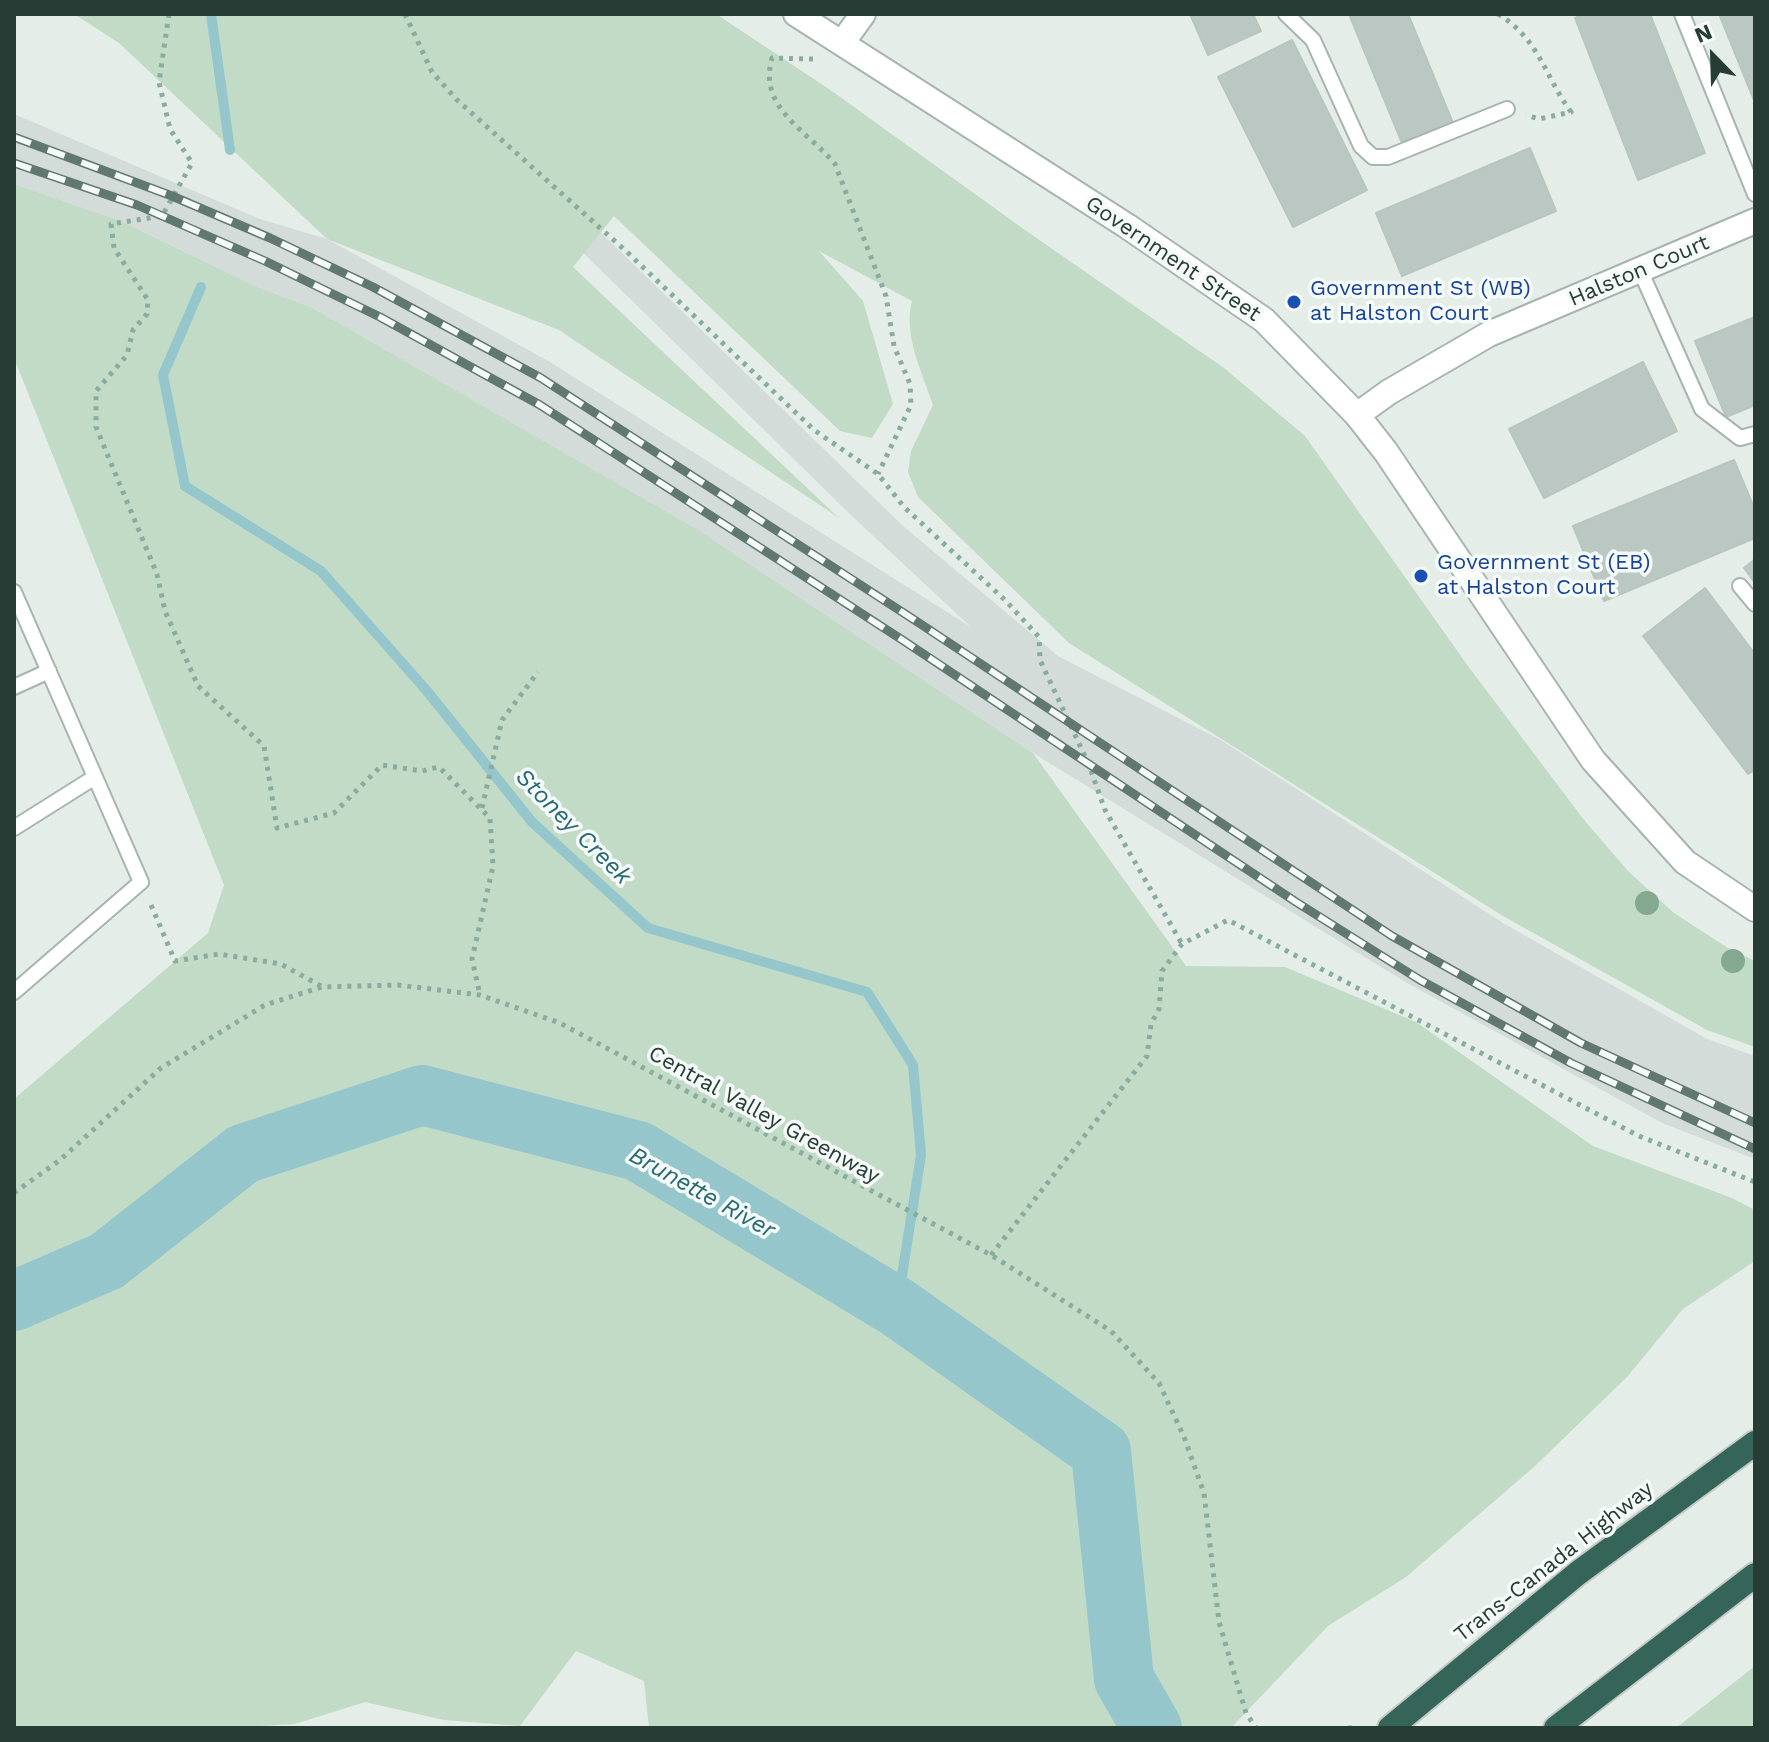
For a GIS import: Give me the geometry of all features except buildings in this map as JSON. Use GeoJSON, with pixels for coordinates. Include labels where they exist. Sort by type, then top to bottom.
{"type":"FeatureCollection","features":[{"type":"Feature","properties":{"kind":"highway","name":"Trans-Canada Highway"},"geometry":{"type":"LineString","coordinates":[[1390,1728],[1578,1573],[1755,1443]]}},
{"type":"Feature","properties":{"kind":"highway"},"geometry":{"type":"LineString","coordinates":[[1556,1728],[1755,1575]]}},
{"type":"Feature","properties":{"kind":"street","name":"Government Street"},"geometry":{"type":"LineString","coordinates":[[796,14],[1127,226],[1264,320],[1357,415],[1386,452],[1593,760],[1685,862],[1755,909]]}},
{"type":"Feature","properties":{"kind":"street"},"geometry":{"type":"LineString","coordinates":[[842,43],[863,14]]}},
{"type":"Feature","properties":{"kind":"street","name":"Halston Court"},"geometry":{"type":"LineString","coordinates":[[1357,415],[1389,392],[1489,334],[1755,221]]}},
{"type":"Feature","properties":{"kind":"lane"},"geometry":{"type":"LineString","coordinates":[[1286,14],[1313,40],[1361,146],[1373,157],[1388,157],[1507,109]]}},
{"type":"Feature","properties":{"kind":"lane"},"geometry":{"type":"LineString","coordinates":[[1682,14],[1755,194]]}},
{"type":"Feature","properties":{"kind":"lane"},"geometry":{"type":"LineString","coordinates":[[1640,270],[1702,409],[1740,438],[1755,434]]}},
{"type":"Feature","properties":{"kind":"lane"},"geometry":{"type":"LineString","coordinates":[[1740,586],[1755,604]]}},
{"type":"Feature","properties":{"kind":"lane"},"geometry":{"type":"LineString","coordinates":[[14,592],[141,882],[14,992]]}},
{"type":"Feature","properties":{"kind":"lane"},"geometry":{"type":"LineString","coordinates":[[14,687],[49,671]]}},
{"type":"Feature","properties":{"kind":"lane"},"geometry":{"type":"LineString","coordinates":[[14,828],[95,777]]}},
{"type":"Feature","properties":{"kind":"path"},"geometry":{"type":"LineString","coordinates":[[169,14],[159,82],[170,129],[192,163],[162,216],[111,224],[114,248],[148,300],[147,314],[133,330],[127,355],[96,391],[96,427],[157,574],[165,611],[198,686],[264,746],[277,828],[334,813],[382,765],[422,771],[439,767],[490,818],[493,866],[472,959],[480,995]]}},
{"type":"Feature","properties":{"kind":"path"},"geometry":{"type":"LineString","coordinates":[[403,14],[432,72],[457,100],[627,252],[814,430],[878,474],[904,507],[1005,600],[1039,637],[1040,660],[1089,765],[1105,810],[1182,944]]}},
{"type":"Feature","properties":{"kind":"path"},"geometry":{"type":"LineString","coordinates":[[1498,14],[1516,25],[1543,60],[1571,112],[1539,119],[1507,109]]}},
{"type":"Feature","properties":{"kind":"path"},"geometry":{"type":"LineString","coordinates":[[842,43],[809,61],[772,58],[769,83],[783,113],[835,164],[886,296],[894,346],[910,384],[911,405],[878,474]]}},
{"type":"Feature","properties":{"kind":"path"},"geometry":{"type":"LineString","coordinates":[[482,809],[502,720],[538,672]]}},
{"type":"Feature","properties":{"kind":"path"},"geometry":{"type":"LineString","coordinates":[[141,882],[175,961],[219,954],[281,964],[322,987]]}},
{"type":"Feature","properties":{"kind":"path"},"geometry":{"type":"LineString","coordinates":[[991,1255],[1147,1056],[1151,1024],[1159,1009],[1162,971],[1182,944],[1228,920],[1639,1136],[1755,1182]]}},
{"type":"Feature","properties":{"kind":"path","name":"Central Valley Greenway"},"geometry":{"type":"LineString","coordinates":[[14,1193],[60,1160],[161,1068],[265,1005],[322,987],[398,985],[480,995],[560,1023],[949,1231],[1111,1331],[1159,1383],[1184,1437],[1204,1493],[1219,1622],[1246,1713],[1256,1728]]}},
{"type":"Feature","properties":{"kind":"shaded area"},"geometry":{"type":"Polygon","coordinates":[[[339,14],[376,14],[903,526],[1058,656],[1221,740],[1503,923],[1707,1039],[1755,1056],[1755,1159],[1662,1123],[1407,983],[1033,753],[712,539],[311,307],[257,287],[121,221],[14,184],[14,114],[260,219],[327,239],[550,362],[971,627],[854,518],[339,14]]]}},
{"type":"Feature","properties":{"kind":"green space"},"geometry":{"type":"Polygon","coordinates":[[[74,14],[716,14],[829,89],[1224,368],[1305,436],[1468,666],[1584,820],[1629,872],[1674,913],[1728,948],[1755,961],[1755,1047],[1707,1030],[1503,916],[1069,643],[918,497],[908,472],[911,451],[933,405],[912,340],[912,301],[819,251],[863,301],[893,404],[872,438],[840,431],[614,216],[573,267],[839,518],[559,330],[327,239],[119,43],[74,14]]]}},
{"type":"Feature","properties":{"kind":"green space"},"geometry":{"type":"Polygon","coordinates":[[[14,184],[121,221],[257,287],[311,307],[703,533],[1033,753],[1186,966],[1285,967],[1416,1022],[1593,1146],[1732,1198],[1755,1210],[1755,1261],[1683,1309],[1627,1377],[1534,1467],[1406,1577],[1328,1626],[1231,1728],[649,1728],[644,1681],[576,1651],[520,1726],[444,1720],[365,1702],[295,1724],[223,1728],[14,1728],[14,1099],[208,933],[224,885],[14,358],[14,184]]]}},
{"type":"Feature","properties":{"kind":"green space"},"geometry":{"type":"Polygon","coordinates":[[[1755,1666],[1755,1728],[1676,1728],[1755,1666]]]}},
{"type":"Feature","properties":{"kind":"waterway","name":"Stoney Creek"},"geometry":{"type":"LineString","coordinates":[[211,14],[230,150]]}},
{"type":"Feature","properties":{"kind":"waterway","name":"Stoney Creek"},"geometry":{"type":"LineString","coordinates":[[201,287],[163,375],[185,486],[321,571],[427,691],[532,822],[648,928],[867,992],[913,1065],[921,1155],[897,1307]]}},
{"type":"Feature","properties":{"kind":"waterway","name":"Brunette River"},"geometry":{"type":"LineString","coordinates":[[14,1301],[107,1261],[243,1154],[422,1095],[638,1151],[897,1307],[1101,1451],[1124,1679],[1152,1728]]}},
{"type":"Feature","properties":{"kind":"railway"},"geometry":{"type":"LineString","coordinates":[[14,137],[172,196],[270,238],[373,287],[541,378],[913,619],[1392,936],[1581,1043],[1755,1123]]}},
{"type":"Feature","properties":{"kind":"railway"},"geometry":{"type":"LineString","coordinates":[[14,163],[137,205],[265,261],[380,317],[540,405],[904,641],[1296,902],[1420,980],[1571,1063],[1755,1149]]}},
{"type":"Feature","properties":{"kind":"place","name":"Government St (WB) at Halston Court"},"geometry":{"type":"Point","coordinates":[1294,302]}},
{"type":"Feature","properties":{"kind":"place","name":"Government St (EB) at Halston Court"},"geometry":{"type":"Point","coordinates":[1421,576]}}]}
